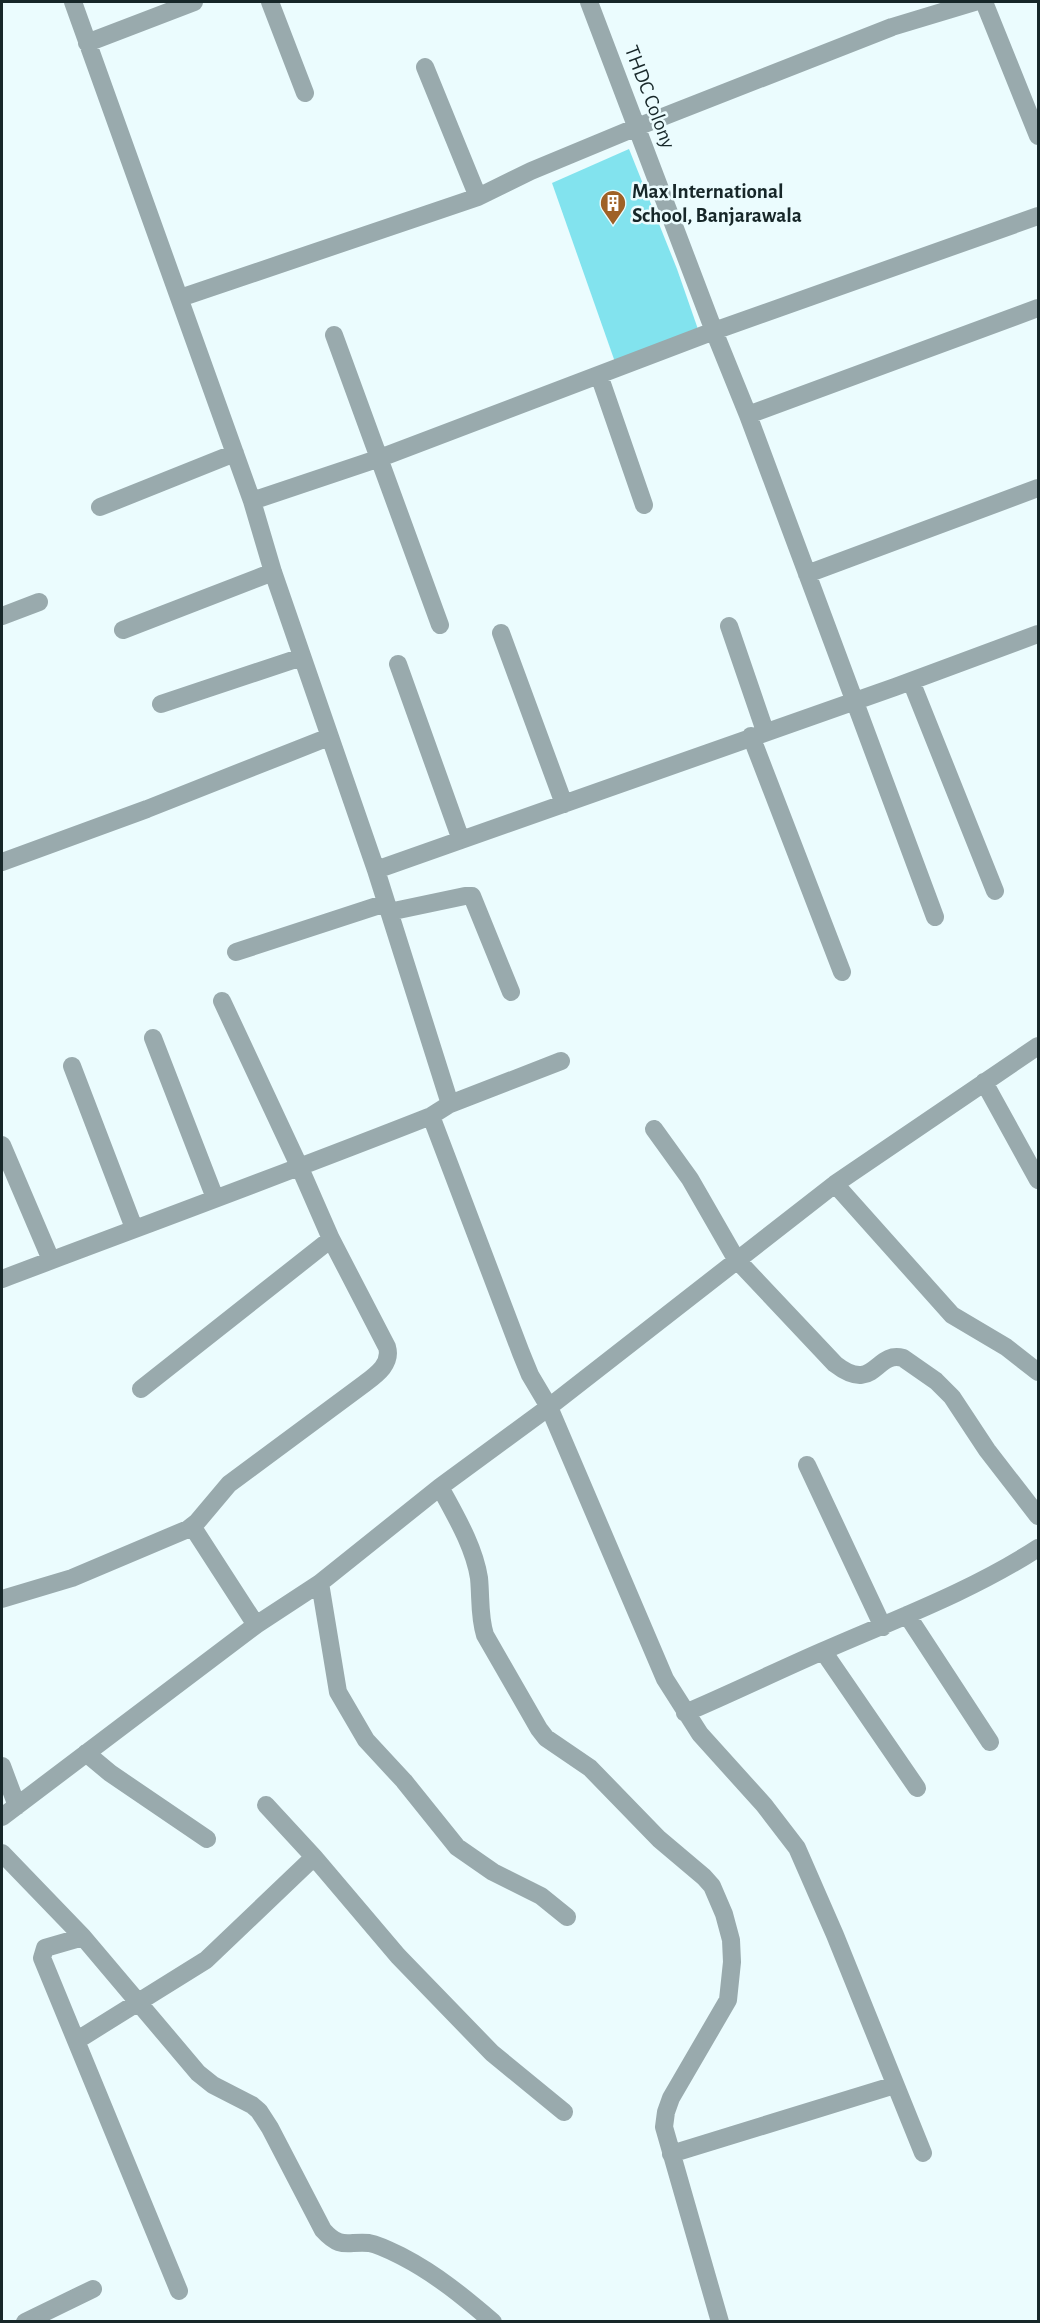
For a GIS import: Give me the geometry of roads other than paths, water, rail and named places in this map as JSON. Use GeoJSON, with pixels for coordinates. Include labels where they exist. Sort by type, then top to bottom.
{"type":"FeatureCollection","features":[{"type":"Feature","properties":{"kind":"street"},"geometry":{"type":"LineString","coordinates":[[73,2],[252,501],[273,572],[376,870],[450,1104]]}},
{"type":"Feature","properties":{"kind":"street"},"geometry":{"type":"LineString","coordinates":[[87,43],[194,2]]}},
{"type":"Feature","properties":{"kind":"street"},"geometry":{"type":"LineString","coordinates":[[270,2],[305,93]]}},
{"type":"Feature","properties":{"kind":"street"},"geometry":{"type":"LineString","coordinates":[[180,298],[478,197],[531,171],[638,127],[892,27],[975,2]]}},
{"type":"Feature","properties":{"kind":"street"},"geometry":{"type":"LineString","coordinates":[[984,2],[1038,136]]}},
{"type":"Feature","properties":{"kind":"street","name":"THDC Colony"},"geometry":{"type":"LineString","coordinates":[[596,4],[667,210],[748,415],[935,917]]}},
{"type":"Feature","properties":{"kind":"street"},"geometry":{"type":"LineString","coordinates":[[425,67],[478,197]]}},
{"type":"Feature","properties":{"kind":"street"},"geometry":{"type":"LineString","coordinates":[[252,501],[380,458],[714,331],[1038,216]]}},
{"type":"Feature","properties":{"kind":"street"},"geometry":{"type":"LineString","coordinates":[[748,415],[1038,308]]}},
{"type":"Feature","properties":{"kind":"street"},"geometry":{"type":"LineString","coordinates":[[334,335],[440,625]]}},
{"type":"Feature","properties":{"kind":"street"},"geometry":{"type":"LineString","coordinates":[[599,375],[644,505]]}},
{"type":"Feature","properties":{"kind":"street"},"geometry":{"type":"LineString","coordinates":[[100,507],[235,453]]}},
{"type":"Feature","properties":{"kind":"street"},"geometry":{"type":"LineString","coordinates":[[807,574],[1038,488]]}},
{"type":"Feature","properties":{"kind":"street"},"geometry":{"type":"LineString","coordinates":[[123,630],[273,572]]}},
{"type":"Feature","properties":{"kind":"street"},"geometry":{"type":"LineString","coordinates":[[2,616],[39,602]]}},
{"type":"Feature","properties":{"kind":"street"},"geometry":{"type":"LineString","coordinates":[[729,626],[758,734],[842,972]]}},
{"type":"Feature","properties":{"kind":"street"},"geometry":{"type":"LineString","coordinates":[[501,633],[564,804]]}},
{"type":"Feature","properties":{"kind":"street"},"geometry":{"type":"LineString","coordinates":[[376,870],[1038,634]]}},
{"type":"Feature","properties":{"kind":"street"},"geometry":{"type":"LineString","coordinates":[[161,704],[302,657]]}},
{"type":"Feature","properties":{"kind":"street"},"geometry":{"type":"LineString","coordinates":[[398,664],[461,840]]}},
{"type":"Feature","properties":{"kind":"street"},"geometry":{"type":"LineString","coordinates":[[910,681],[995,891]]}},
{"type":"Feature","properties":{"kind":"street"},"geometry":{"type":"LineString","coordinates":[[2,862],[147,809],[329,737]]}},
{"type":"Feature","properties":{"kind":"street"},"geometry":{"type":"LineString","coordinates":[[236,952],[387,907],[472,896],[511,992]]}},
{"type":"Feature","properties":{"kind":"street"},"geometry":{"type":"LineString","coordinates":[[2,1599],[72,1578],[192,1526],[229,1484],[364,1384],[386,1364],[387,1347],[331,1239],[222,1001]]}},
{"type":"Feature","properties":{"kind":"street"},"geometry":{"type":"LineString","coordinates":[[153,1038],[215,1198]]}},
{"type":"Feature","properties":{"kind":"street"},"geometry":{"type":"LineString","coordinates":[[2,1817],[256,1625],[320,1583],[440,1486],[549,1407],[835,1184],[1038,1046]]}},
{"type":"Feature","properties":{"kind":"street"},"geometry":{"type":"LineString","coordinates":[[2,1279],[431,1116],[450,1104],[561,1061]]}},
{"type":"Feature","properties":{"kind":"street"},"geometry":{"type":"LineString","coordinates":[[72,1066],[134,1228]]}},
{"type":"Feature","properties":{"kind":"street"},"geometry":{"type":"LineString","coordinates":[[984,1082],[1038,1180]]}},
{"type":"Feature","properties":{"kind":"street"},"geometry":{"type":"LineString","coordinates":[[431,1116],[530,1375],[549,1407],[666,1679],[700,1734],[764,1805],[797,1848],[835,1935],[923,2153]]}},
{"type":"Feature","properties":{"kind":"street"},"geometry":{"type":"LineString","coordinates":[[654,1129],[690,1179],[736,1259],[844,1371],[852,1375],[868,1374],[888,1359],[898,1356],[936,1381],[952,1397],[987,1450],[1038,1516]]}},
{"type":"Feature","properties":{"kind":"street"},"geometry":{"type":"LineString","coordinates":[[2,1145],[51,1260]]}},
{"type":"Feature","properties":{"kind":"street"},"geometry":{"type":"LineString","coordinates":[[835,1184],[952,1315],[1006,1347],[1038,1372]]}},
{"type":"Feature","properties":{"kind":"street"},"geometry":{"type":"LineString","coordinates":[[141,1389],[331,1239]]}},
{"type":"Feature","properties":{"kind":"street"},"geometry":{"type":"LineString","coordinates":[[807,1465],[883,1627]]}},
{"type":"Feature","properties":{"kind":"street"},"geometry":{"type":"LineString","coordinates":[[440,1486],[472,1554],[479,1580],[480,1621],[485,1635],[539,1729],[546,1738],[590,1768],[658,1839],[704,1877],[712,1886],[724,1914],[731,1940],[732,1962],[728,2000],[671,2098],[664,2127],[720,2322]]}},
{"type":"Feature","properties":{"kind":"street"},"geometry":{"type":"LineString","coordinates":[[192,1526],[256,1625]]}},
{"type":"Feature","properties":{"kind":"street"},"geometry":{"type":"LineString","coordinates":[[685,1713],[823,1651],[883,1627],[980,1580],[1038,1548]]}},
{"type":"Feature","properties":{"kind":"street"},"geometry":{"type":"LineString","coordinates":[[320,1583],[335,1681],[345,1707],[366,1740],[404,1781],[458,1847],[492,1872],[541,1896],[567,1917]]}},
{"type":"Feature","properties":{"kind":"street"},"geometry":{"type":"LineString","coordinates":[[907,1615],[990,1742]]}},
{"type":"Feature","properties":{"kind":"street"},"geometry":{"type":"LineString","coordinates":[[823,1651],[917,1788]]}},
{"type":"Feature","properties":{"kind":"street"},"geometry":{"type":"LineString","coordinates":[[86,1753],[111,1773],[207,1839]]}},
{"type":"Feature","properties":{"kind":"street"},"geometry":{"type":"LineString","coordinates":[[2,1766],[17,1806]]}},
{"type":"Feature","properties":{"kind":"street"},"geometry":{"type":"LineString","coordinates":[[266,1805],[314,1857],[398,1956],[492,2053],[564,2112]]}},
{"type":"Feature","properties":{"kind":"street"},"geometry":{"type":"LineString","coordinates":[[2,1853],[83,1937],[198,2073],[213,2085],[259,2111],[323,2230],[329,2237],[342,2244],[376,2245],[403,2257],[449,2286],[493,2322]]}},
{"type":"Feature","properties":{"kind":"street"},"geometry":{"type":"LineString","coordinates":[[76,2041],[206,1960],[314,1857]]}},
{"type":"Feature","properties":{"kind":"street"},"geometry":{"type":"LineString","coordinates":[[83,1937],[45,1948],[42,1958],[179,2291]]}},
{"type":"Feature","properties":{"kind":"street"},"geometry":{"type":"LineString","coordinates":[[670,2154],[896,2085]]}},
{"type":"Feature","properties":{"kind":"street"},"geometry":{"type":"LineString","coordinates":[[26,2322],[93,2289]]}},
{"type":"Feature","properties":{"kind":"place","name":"Max International School, Banjarawala"},"geometry":{"type":"Point","coordinates":[613,226]}}]}
